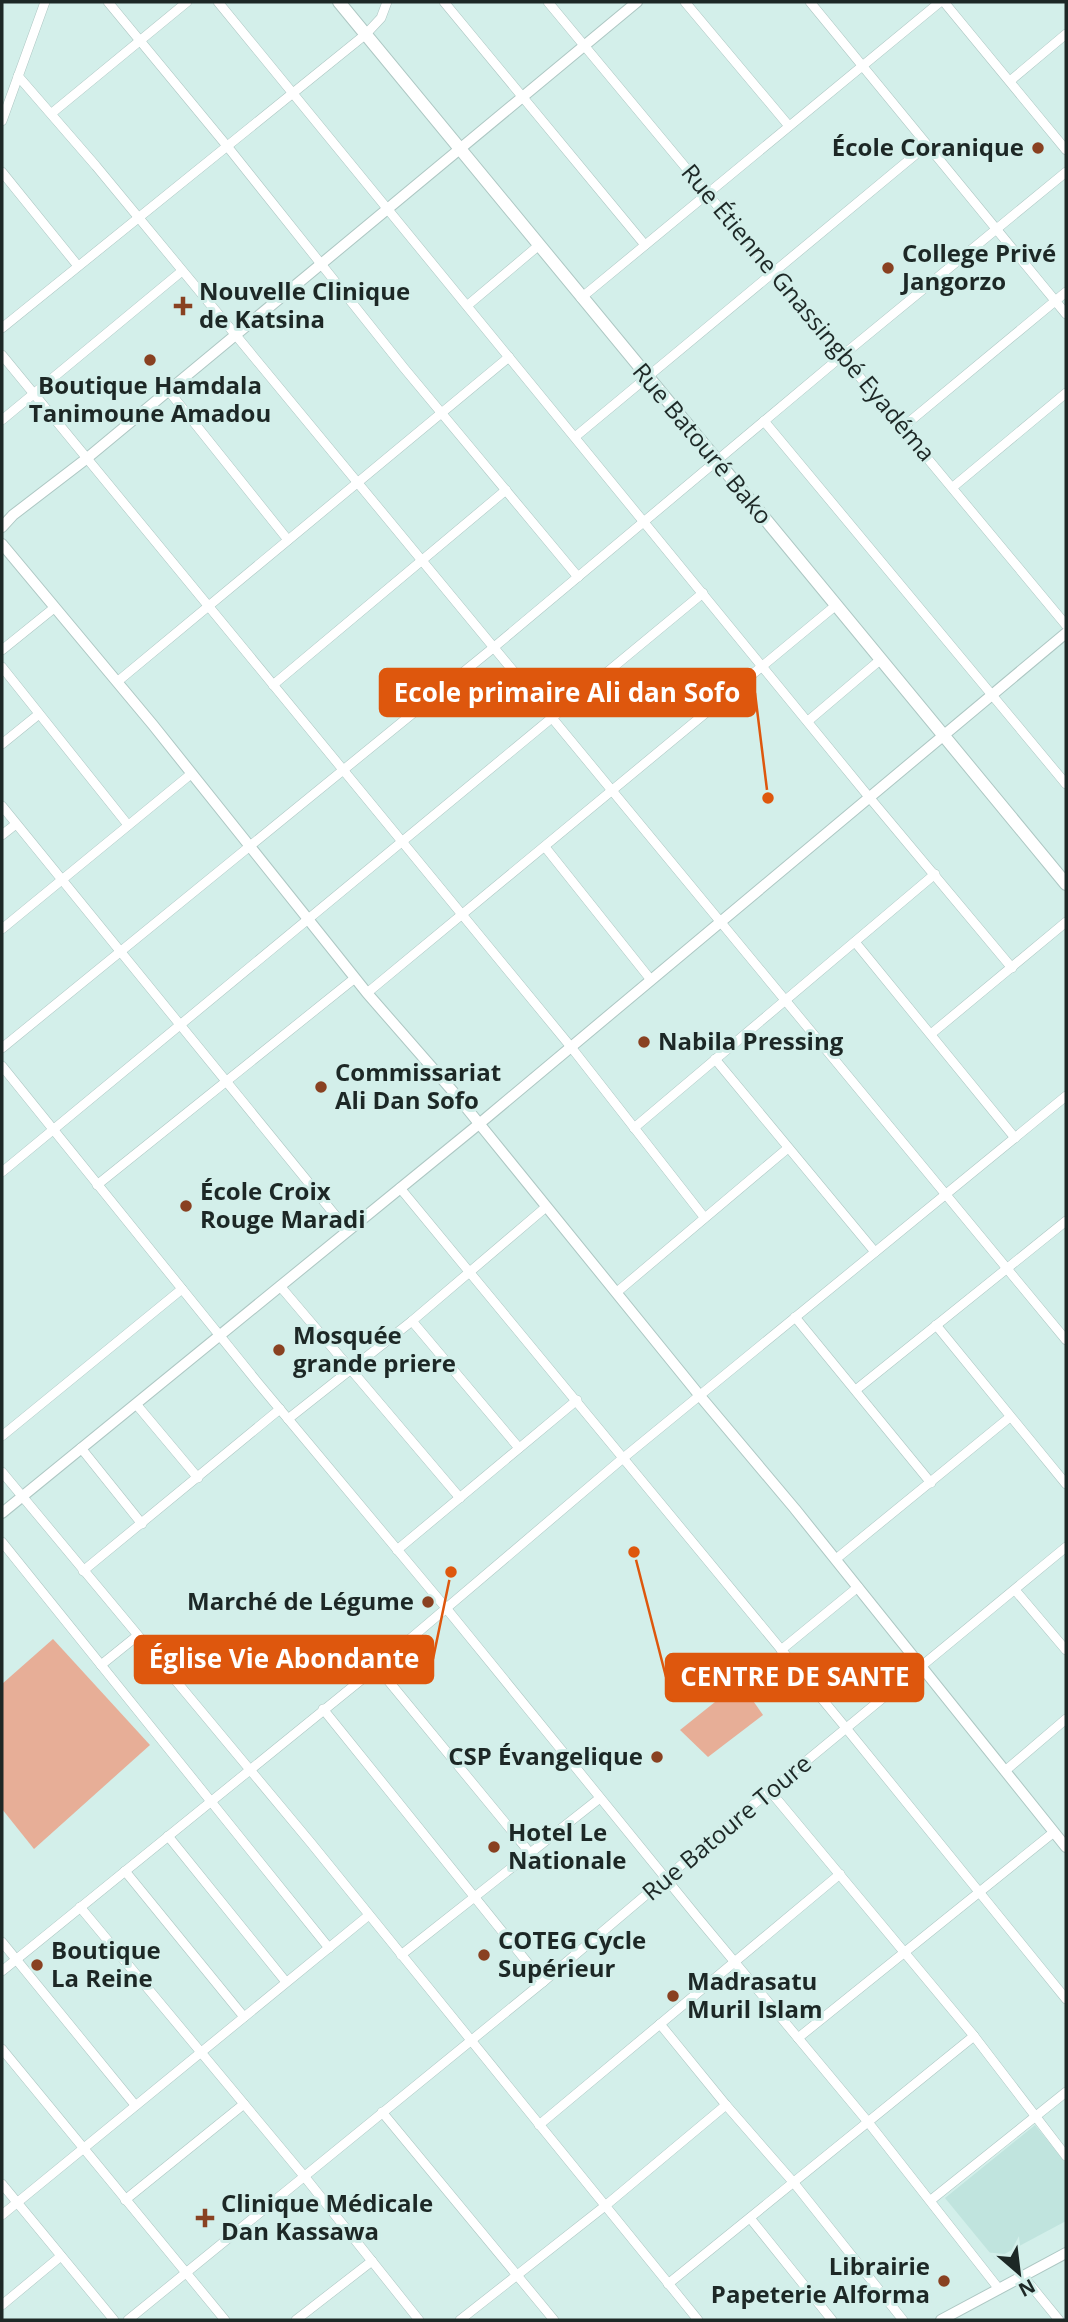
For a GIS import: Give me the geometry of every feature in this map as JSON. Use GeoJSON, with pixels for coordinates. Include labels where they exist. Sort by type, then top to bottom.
{"type":"FeatureCollection","features":[{"type":"Feature","properties":{"kind":"main road","name":"Rue Batouré Bako"},"geometry":{"type":"LineString","coordinates":[[339,2],[835,606],[1065,879]]}},
{"type":"Feature","properties":{"kind":"street"},"geometry":{"type":"LineString","coordinates":[[2,121],[45,2]]}},
{"type":"Feature","properties":{"kind":"street"},"geometry":{"type":"LineString","coordinates":[[108,2],[578,577]]}},
{"type":"Feature","properties":{"kind":"street"},"geometry":{"type":"LineString","coordinates":[[52,113],[187,2]]}},
{"type":"Feature","properties":{"kind":"street"},"geometry":{"type":"LineString","coordinates":[[218,2],[1012,968]]}},
{"type":"Feature","properties":{"kind":"street"},"geometry":{"type":"LineString","coordinates":[[2,328],[366,34],[381,19],[387,2]]}},
{"type":"Feature","properties":{"kind":"street"},"geometry":{"type":"LineString","coordinates":[[444,2],[645,245]]}},
{"type":"Feature","properties":{"kind":"street","name":"Rue Étienne Gnassingbé Eyadéma"},"geometry":{"type":"LineString","coordinates":[[548,2],[1066,625]]}},
{"type":"Feature","properties":{"kind":"street"},"geometry":{"type":"LineString","coordinates":[[2,527],[7,518],[86,459],[637,2]]}},
{"type":"Feature","properties":{"kind":"street"},"geometry":{"type":"LineString","coordinates":[[685,2],[789,126]]}},
{"type":"Feature","properties":{"kind":"street"},"geometry":{"type":"LineString","coordinates":[[810,2],[1066,314]]}},
{"type":"Feature","properties":{"kind":"street"},"geometry":{"type":"LineString","coordinates":[[581,298],[942,2],[1066,150]]}},
{"type":"Feature","properties":{"kind":"street"},"geometry":{"type":"LineString","coordinates":[[1010,81],[1066,34]]}},
{"type":"Feature","properties":{"kind":"street"},"geometry":{"type":"LineString","coordinates":[[18,76],[52,113],[1066,1340]]}},
{"type":"Feature","properties":{"kind":"street"},"geometry":{"type":"LineString","coordinates":[[575,437],[927,145]]}},
{"type":"Feature","properties":{"kind":"street"},"geometry":{"type":"LineString","coordinates":[[2,172],[78,266]]}},
{"type":"Feature","properties":{"kind":"street"},"geometry":{"type":"LineString","coordinates":[[2,1048],[493,648],[1066,172]]}},
{"type":"Feature","properties":{"kind":"street"},"geometry":{"type":"LineString","coordinates":[[468,305],[538,246]]}},
{"type":"Feature","properties":{"kind":"street"},"geometry":{"type":"LineString","coordinates":[[2,420],[182,271]]}},
{"type":"Feature","properties":{"kind":"street"},"geometry":{"type":"LineString","coordinates":[[903,427],[1066,292]]}},
{"type":"Feature","properties":{"kind":"street"},"geometry":{"type":"LineString","coordinates":[[2,355],[571,1047],[705,1217]]}},
{"type":"Feature","properties":{"kind":"street"},"geometry":{"type":"LineString","coordinates":[[117,682],[509,357]]}},
{"type":"Feature","properties":{"kind":"street"},"geometry":{"type":"LineString","coordinates":[[168,390],[288,540]]}},
{"type":"Feature","properties":{"kind":"street"},"geometry":{"type":"LineString","coordinates":[[953,487],[1066,393]]}},
{"type":"Feature","properties":{"kind":"street"},"geometry":{"type":"LineString","coordinates":[[764,421],[1066,784]]}},
{"type":"Feature","properties":{"kind":"street"},"geometry":{"type":"LineString","coordinates":[[273,685],[506,491]]}},
{"type":"Feature","properties":{"kind":"street"},"geometry":{"type":"LineString","coordinates":[[2,544],[117,682],[367,993],[479,1124],[699,1396],[836,1559],[1066,1847]]}},
{"type":"Feature","properties":{"kind":"street"},"geometry":{"type":"LineString","coordinates":[[2,1172],[703,593]]}},
{"type":"Feature","properties":{"kind":"street"},"geometry":{"type":"LineString","coordinates":[[367,993],[835,606]]}},
{"type":"Feature","properties":{"kind":"street"},"geometry":{"type":"LineString","coordinates":[[2,650],[54,608]]}},
{"type":"Feature","properties":{"kind":"street"},"geometry":{"type":"LineString","coordinates":[[2,1513],[479,1124],[1066,633]]}},
{"type":"Feature","properties":{"kind":"street"},"geometry":{"type":"LineString","coordinates":[[808,721],[880,660]]}},
{"type":"Feature","properties":{"kind":"street"},"geometry":{"type":"LineString","coordinates":[[2,667],[128,825]]}},
{"type":"Feature","properties":{"kind":"street"},"geometry":{"type":"LineString","coordinates":[[2,744],[39,714]]}},
{"type":"Feature","properties":{"kind":"street"},"geometry":{"type":"LineString","coordinates":[[2,929],[191,774]]}},
{"type":"Feature","properties":{"kind":"street"},"geometry":{"type":"LineString","coordinates":[[2,806],[348,1231]]}},
{"type":"Feature","properties":{"kind":"street"},"geometry":{"type":"LineString","coordinates":[[2,835],[16,824]]}},
{"type":"Feature","properties":{"kind":"street"},"geometry":{"type":"LineString","coordinates":[[544,847],[651,980]]}},
{"type":"Feature","properties":{"kind":"street"},"geometry":{"type":"LineString","coordinates":[[634,1128],[935,874]]}},
{"type":"Feature","properties":{"kind":"street"},"geometry":{"type":"LineString","coordinates":[[931,1034],[1066,922]]}},
{"type":"Feature","properties":{"kind":"street"},"geometry":{"type":"LineString","coordinates":[[855,942],[1015,1138]]}},
{"type":"Feature","properties":{"kind":"street"},"geometry":{"type":"LineString","coordinates":[[97,1185],[355,978]]}},
{"type":"Feature","properties":{"kind":"street"},"geometry":{"type":"LineString","coordinates":[[715,1059],[875,1252]]}},
{"type":"Feature","properties":{"kind":"street"},"geometry":{"type":"LineString","coordinates":[[2,1066],[219,1335],[868,2122],[999,2289]]}},
{"type":"Feature","properties":{"kind":"street"},"geometry":{"type":"LineString","coordinates":[[2,1971],[377,1667],[622,1459],[1066,1096]]}},
{"type":"Feature","properties":{"kind":"street"},"geometry":{"type":"LineString","coordinates":[[617,1292],[788,1148]]}},
{"type":"Feature","properties":{"kind":"street"},"geometry":{"type":"LineString","coordinates":[[400,1188],[1066,1999]]}},
{"type":"Feature","properties":{"kind":"street"},"geometry":{"type":"LineString","coordinates":[[288,1419],[412,1321],[546,1207]]}},
{"type":"Feature","properties":{"kind":"street"},"geometry":{"type":"LineString","coordinates":[[856,1389],[1066,1221]]}},
{"type":"Feature","properties":{"kind":"street"},"geometry":{"type":"LineString","coordinates":[[279,1286],[460,1497]]}},
{"type":"Feature","properties":{"kind":"street"},"geometry":{"type":"LineString","coordinates":[[2,1436],[182,1289]]}},
{"type":"Feature","properties":{"kind":"street"},"geometry":{"type":"LineString","coordinates":[[795,1317],[931,1483]]}},
{"type":"Feature","properties":{"kind":"street"},"geometry":{"type":"LineString","coordinates":[[412,1321],[519,1448]]}},
{"type":"Feature","properties":{"kind":"street"},"geometry":{"type":"LineString","coordinates":[[936,1325],[1066,1483]]}},
{"type":"Feature","properties":{"kind":"street"},"geometry":{"type":"LineString","coordinates":[[397,1550],[576,1400]]}},
{"type":"Feature","properties":{"kind":"street"},"geometry":{"type":"LineString","coordinates":[[136,1404],[198,1478]]}},
{"type":"Feature","properties":{"kind":"street"},"geometry":{"type":"LineString","coordinates":[[83,1571],[280,1409]]}},
{"type":"Feature","properties":{"kind":"street"},"geometry":{"type":"LineString","coordinates":[[836,1559],[1010,1417]]}},
{"type":"Feature","properties":{"kind":"street"},"geometry":{"type":"LineString","coordinates":[[81,1448],[142,1524]]}},
{"type":"Feature","properties":{"kind":"street"},"geometry":{"type":"LineString","coordinates":[[2,1472],[250,1770],[698,2320]]}},
{"type":"Feature","properties":{"kind":"street"},"geometry":{"type":"LineString","coordinates":[[2,1542],[329,1948]]}},
{"type":"Feature","properties":{"kind":"street","name":"Rue Batoure Toure"},"geometry":{"type":"LineString","coordinates":[[128,2320],[543,1982],[1066,1547]]}},
{"type":"Feature","properties":{"kind":"street"},"geometry":{"type":"LineString","coordinates":[[781,1650],[858,1587]]}},
{"type":"Feature","properties":{"kind":"street"},"geometry":{"type":"LineString","coordinates":[[1015,1590],[1066,1650]]}},
{"type":"Feature","properties":{"kind":"street"},"geometry":{"type":"LineString","coordinates":[[101,1665],[137,1636]]}},
{"type":"Feature","properties":{"kind":"street"},"geometry":{"type":"LineString","coordinates":[[377,1667],[530,1853]]}},
{"type":"Feature","properties":{"kind":"street"},"geometry":{"type":"LineString","coordinates":[[323,1709],[543,1982]]}},
{"type":"Feature","properties":{"kind":"street"},"geometry":{"type":"LineString","coordinates":[[1005,1771],[1066,1719]]}},
{"type":"Feature","properties":{"kind":"street"},"geometry":{"type":"LineString","coordinates":[[770,1791],[974,2036],[1066,2156]]}},
{"type":"Feature","properties":{"kind":"street"},"geometry":{"type":"LineString","coordinates":[[401,1955],[600,1798]]}},
{"type":"Feature","properties":{"kind":"street"},"geometry":{"type":"LineString","coordinates":[[798,2038],[1054,1832]]}},
{"type":"Feature","properties":{"kind":"street"},"geometry":{"type":"LineString","coordinates":[[168,1836],[286,1982]]}},
{"type":"Feature","properties":{"kind":"street"},"geometry":{"type":"LineString","coordinates":[[125,1871],[244,2017]]}},
{"type":"Feature","properties":{"kind":"street"},"geometry":{"type":"LineString","coordinates":[[539,2125],[840,1874]]}},
{"type":"Feature","properties":{"kind":"street"},"geometry":{"type":"LineString","coordinates":[[80,1907],[304,2176],[419,2320]]}},
{"type":"Feature","properties":{"kind":"street"},"geometry":{"type":"LineString","coordinates":[[2,2215],[369,1915]]}},
{"type":"Feature","properties":{"kind":"street"},"geometry":{"type":"LineString","coordinates":[[2,1942],[135,2105]]}},
{"type":"Feature","properties":{"kind":"street"},"geometry":{"type":"LineString","coordinates":[[660,2024],[794,2183],[903,2320]]}},
{"type":"Feature","properties":{"kind":"street"},"geometry":{"type":"LineString","coordinates":[[668,2284],[974,2036]]}},
{"type":"Feature","properties":{"kind":"street"},"geometry":{"type":"LineString","coordinates":[[2,2049],[225,2320]]}},
{"type":"Feature","properties":{"kind":"street"},"geometry":{"type":"LineString","coordinates":[[931,2200],[1066,2092]]}},
{"type":"Feature","properties":{"kind":"street"},"geometry":{"type":"LineString","coordinates":[[125,2200],[244,2104]]}},
{"type":"Feature","properties":{"kind":"street"},"geometry":{"type":"LineString","coordinates":[[460,2320],[605,2206],[726,2105]]}},
{"type":"Feature","properties":{"kind":"street"},"geometry":{"type":"LineString","coordinates":[[382,2112],[554,2320]]}},
{"type":"Feature","properties":{"kind":"street"},"geometry":{"type":"LineString","coordinates":[[2,2184],[114,2320]]}},
{"type":"Feature","properties":{"kind":"street"},"geometry":{"type":"LineString","coordinates":[[750,2218],[832,2320]]}},
{"type":"Feature","properties":{"kind":"street"},"geometry":{"type":"LineString","coordinates":[[941,2320],[1066,2253]]}},
{"type":"Feature","properties":{"kind":"street"},"geometry":{"type":"LineString","coordinates":[[2,2305],[61,2256]]}},
{"type":"Feature","properties":{"kind":"street"},"geometry":{"type":"LineString","coordinates":[[296,2320],[372,2261]]}},
{"type":"Feature","properties":{"kind":"street"},"geometry":{"type":"LineString","coordinates":[[1023,2276],[1059,2320]]}},
{"type":"Feature","properties":{"kind":"shaded area"},"geometry":{"type":"Polygon","coordinates":[[[53,1639],[150,1745],[34,1849],[2,1809],[2,1684],[53,1639]]]}},
{"type":"Feature","properties":{"kind":"shaded area"},"geometry":{"type":"Polygon","coordinates":[[[740,1682],[763,1715],[708,1757],[680,1730],[740,1682]]]}},
{"type":"Feature","properties":{"kind":"shaded area"},"geometry":{"type":"Polygon","coordinates":[[[1035,2125],[1066,2163],[1066,2221],[995,2259],[945,2198],[1035,2125]]]}},
{"type":"Feature","properties":{"kind":"place","name":"École Coranique"},"geometry":{"type":"Point","coordinates":[1038,148]}},
{"type":"Feature","properties":{"kind":"place","name":"College Privé Jangorzo"},"geometry":{"type":"Point","coordinates":[888,268]}},
{"type":"Feature","properties":{"kind":"place","name":"Nouvelle Clinique de Katsina"},"geometry":{"type":"Point","coordinates":[183,306]}},
{"type":"Feature","properties":{"kind":"place","name":"Boutique Hamdala Tanimoune Amadou"},"geometry":{"type":"Point","coordinates":[150,360]}},
{"type":"Feature","properties":{"kind":"place","name":"Ecole primaire Ali dan Sofo"},"geometry":{"type":"Point","coordinates":[768,798]}},
{"type":"Feature","properties":{"kind":"place","name":"Nabila Pressing"},"geometry":{"type":"Point","coordinates":[644,1042]}},
{"type":"Feature","properties":{"kind":"place","name":"Commissariat Ali Dan Sofo"},"geometry":{"type":"Point","coordinates":[321,1087]}},
{"type":"Feature","properties":{"kind":"place","name":"École Croix Rouge Maradi"},"geometry":{"type":"Point","coordinates":[186,1206]}},
{"type":"Feature","properties":{"kind":"place","name":"Mosquée grande priere"},"geometry":{"type":"Point","coordinates":[279,1350]}},
{"type":"Feature","properties":{"kind":"place","name":"CENTRE DE SANTE"},"geometry":{"type":"Point","coordinates":[634,1552]}},
{"type":"Feature","properties":{"kind":"place","name":"Église Vie Abondante"},"geometry":{"type":"Point","coordinates":[451,1572]}},
{"type":"Feature","properties":{"kind":"place","name":"Marché de Légume"},"geometry":{"type":"Point","coordinates":[428,1602]}},
{"type":"Feature","properties":{"kind":"place","name":"CSP Évangelique"},"geometry":{"type":"Point","coordinates":[657,1757]}},
{"type":"Feature","properties":{"kind":"place","name":"Hotel Le Nationale"},"geometry":{"type":"Point","coordinates":[494,1847]}},
{"type":"Feature","properties":{"kind":"place","name":"COTEG Cycle Supérieur"},"geometry":{"type":"Point","coordinates":[484,1955]}},
{"type":"Feature","properties":{"kind":"place","name":"Boutique La Reine"},"geometry":{"type":"Point","coordinates":[37,1965]}},
{"type":"Feature","properties":{"kind":"place","name":"Madrasatu Muril Islam"},"geometry":{"type":"Point","coordinates":[673,1996]}},
{"type":"Feature","properties":{"kind":"place","name":"Clinique Médicale Dan Kassawa"},"geometry":{"type":"Point","coordinates":[205,2218]}},
{"type":"Feature","properties":{"kind":"place","name":"Librairie Papeterie Alforma"},"geometry":{"type":"Point","coordinates":[944,2281]}}]}
